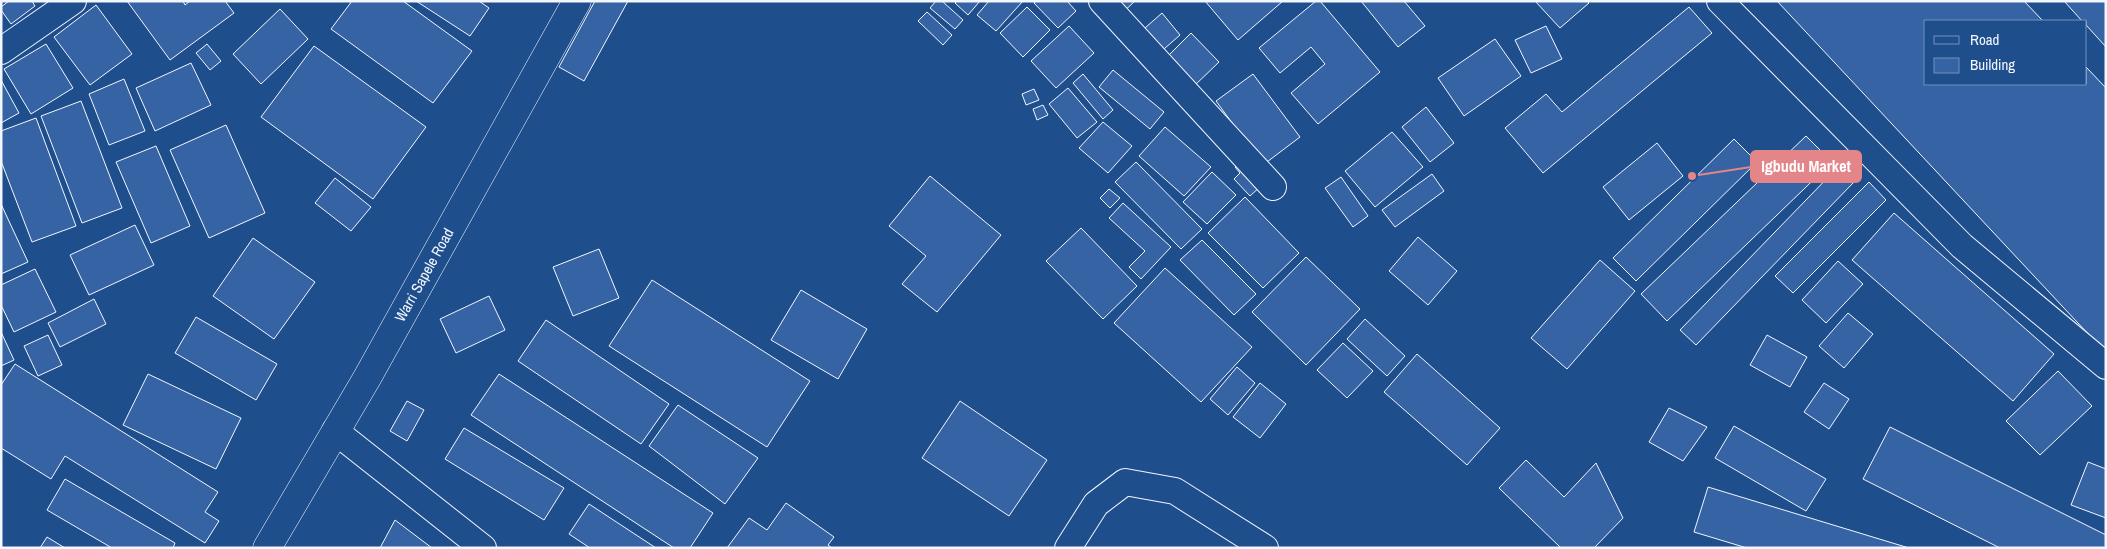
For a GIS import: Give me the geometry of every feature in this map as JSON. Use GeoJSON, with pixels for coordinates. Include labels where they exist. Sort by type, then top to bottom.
{"type":"FeatureCollection","features":[{"type":"Feature","properties":{"kind":"highway","name":"Warri Sapele Road"},"geometry":{"type":"LineString","coordinates":[[267,548],[461,211],[577,1]]}},
{"type":"Feature","properties":{"kind":"street"},"geometry":{"type":"LineString","coordinates":[[1102,1],[1273,188]]}},
{"type":"Feature","properties":{"kind":"street"},"geometry":{"type":"LineString","coordinates":[[1720,1],[1962,246],[2106,366]]}},
{"type":"Feature","properties":{"kind":"street"},"geometry":{"type":"LineString","coordinates":[[1,51],[62,4]]}},
{"type":"Feature","properties":{"kind":"street"},"geometry":{"type":"LineString","coordinates":[[335,431],[483,548]]}},
{"type":"Feature","properties":{"kind":"street"},"geometry":{"type":"LineString","coordinates":[[1068,548],[1096,504],[1125,482],[1175,491],[1265,548]]}},
{"type":"Feature","properties":{"kind":"building"},"geometry":{"type":"Polygon","coordinates":[[[9,1],[32,1],[35,6],[11,24],[1,10],[1,7],[9,1]]]}},
{"type":"Feature","properties":{"kind":"building"},"geometry":{"type":"Polygon","coordinates":[[[127,1],[183,1],[185,5],[190,1],[225,1],[234,13],[170,60],[127,1]]]}},
{"type":"Feature","properties":{"kind":"building"},"geometry":{"type":"Polygon","coordinates":[[[352,1],[403,1],[472,51],[433,103],[331,29],[352,1]]]}},
{"type":"Feature","properties":{"kind":"building"},"geometry":{"type":"Polygon","coordinates":[[[416,1],[479,1],[489,8],[470,36],[416,1]]]}},
{"type":"Feature","properties":{"kind":"building"},"geometry":{"type":"Polygon","coordinates":[[[595,1],[628,1],[584,81],[559,67],[595,1]]]}},
{"type":"Feature","properties":{"kind":"building"},"geometry":{"type":"Polygon","coordinates":[[[936,1],[942,1],[963,20],[955,29],[930,8],[936,1]]]}},
{"type":"Feature","properties":{"kind":"building"},"geometry":{"type":"Polygon","coordinates":[[[957,1],[980,1],[968,15],[955,3],[957,1]]]}},
{"type":"Feature","properties":{"kind":"building"},"geometry":{"type":"Polygon","coordinates":[[[989,1],[1023,1],[996,31],[977,15],[989,1]]]}},
{"type":"Feature","properties":{"kind":"building"},"geometry":{"type":"Polygon","coordinates":[[[1036,1],[1067,1],[1076,11],[1058,28],[1034,3],[1036,1]]]}},
{"type":"Feature","properties":{"kind":"building"},"geometry":{"type":"Polygon","coordinates":[[[1107,1],[1135,1],[1120,15],[1107,1]]]}},
{"type":"Feature","properties":{"kind":"building"},"geometry":{"type":"Polygon","coordinates":[[[1205,1],[1283,1],[1238,40],[1205,1]]]}},
{"type":"Feature","properties":{"kind":"building"},"geometry":{"type":"Polygon","coordinates":[[[1316,1],[1320,1],[1380,72],[1318,124],[1291,93],[1325,64],[1311,47],[1280,73],[1259,48],[1316,1]]]}},
{"type":"Feature","properties":{"kind":"building"},"geometry":{"type":"Polygon","coordinates":[[[1361,1],[1404,1],[1425,26],[1398,47],[1361,1]]]}},
{"type":"Feature","properties":{"kind":"building"},"geometry":{"type":"Polygon","coordinates":[[[1535,1],[1587,1],[1589,3],[1560,28],[1535,1]]]}},
{"type":"Feature","properties":{"kind":"building"},"geometry":{"type":"Polygon","coordinates":[[[1777,1],[2024,1],[2042,20],[1924,20],[1924,85],[2087,85],[2087,68],[2106,88],[2106,353],[1777,1]]]}},
{"type":"Feature","properties":{"kind":"building"},"geometry":{"type":"Polygon","coordinates":[[[2064,1],[2106,1],[2106,47],[2087,26],[2087,20],[2081,20],[2064,1]]]}},
{"type":"Feature","properties":{"kind":"building"},"geometry":{"type":"Polygon","coordinates":[[[96,5],[132,54],[90,85],[54,37],[96,5]]]}},
{"type":"Feature","properties":{"kind":"building"},"geometry":{"type":"Polygon","coordinates":[[[1027,7],[1050,30],[1023,57],[1000,33],[1027,7]]]}},
{"type":"Feature","properties":{"kind":"building"},"geometry":{"type":"Polygon","coordinates":[[[1689,7],[1712,33],[1543,173],[1505,128],[1546,94],[1562,112],[1689,7]]]}},
{"type":"Feature","properties":{"kind":"building"},"geometry":{"type":"Polygon","coordinates":[[[280,9],[308,39],[261,84],[233,54],[280,9]]]}},
{"type":"Feature","properties":{"kind":"building"},"geometry":{"type":"Polygon","coordinates":[[[927,12],[952,35],[943,45],[918,21],[927,12]]]}},
{"type":"Feature","properties":{"kind":"building"},"geometry":{"type":"Polygon","coordinates":[[[1162,13],[1180,35],[1156,56],[1137,35],[1162,13]]]}},
{"type":"Feature","properties":{"kind":"building"},"geometry":{"type":"Polygon","coordinates":[[[1069,26],[1094,53],[1056,88],[1031,61],[1069,26]]]}},
{"type":"Feature","properties":{"kind":"building"},"geometry":{"type":"Polygon","coordinates":[[[1546,26],[1562,59],[1531,73],[1515,40],[1546,26]]]}},
{"type":"Feature","properties":{"kind":"building"},"geometry":{"type":"Polygon","coordinates":[[[1191,33],[1219,62],[1191,89],[1164,60],[1191,33]]]}},
{"type":"Feature","properties":{"kind":"building"},"geometry":{"type":"Polygon","coordinates":[[[1495,39],[1521,76],[1464,116],[1438,78],[1495,39]]]}},
{"type":"Feature","properties":{"kind":"building"},"geometry":{"type":"Polygon","coordinates":[[[46,44],[73,88],[31,114],[4,69],[46,44]]]}},
{"type":"Feature","properties":{"kind":"building"},"geometry":{"type":"Polygon","coordinates":[[[207,44],[221,61],[210,70],[196,53],[207,44]]]}},
{"type":"Feature","properties":{"kind":"building"},"geometry":{"type":"Polygon","coordinates":[[[314,46],[426,127],[373,199],[261,117],[314,46]]]}},
{"type":"Feature","properties":{"kind":"building"},"geometry":{"type":"Polygon","coordinates":[[[191,63],[211,105],[155,131],[136,88],[191,63]]]}},
{"type":"Feature","properties":{"kind":"building"},"geometry":{"type":"Polygon","coordinates":[[[1113,70],[1164,112],[1150,129],[1099,87],[1113,70]]]}},
{"type":"Feature","properties":{"kind":"building"},"geometry":{"type":"Polygon","coordinates":[[[1083,74],[1113,110],[1103,119],[1073,83],[1083,74]]]}},
{"type":"Feature","properties":{"kind":"building"},"geometry":{"type":"Polygon","coordinates":[[[1253,74],[1300,137],[1263,165],[1216,101],[1253,74]]]}},
{"type":"Feature","properties":{"kind":"building"},"geometry":{"type":"Polygon","coordinates":[[[124,79],[145,131],[109,145],[89,94],[124,79]]]}},
{"type":"Feature","properties":{"kind":"building"},"geometry":{"type":"Polygon","coordinates":[[[1,80],[19,113],[1,123],[1,80]]]}},
{"type":"Feature","properties":{"kind":"building"},"geometry":{"type":"Polygon","coordinates":[[[1068,88],[1097,122],[1077,138],[1049,104],[1068,88]]]}},
{"type":"Feature","properties":{"kind":"building"},"geometry":{"type":"Polygon","coordinates":[[[1034,89],[1039,100],[1026,105],[1022,94],[1034,89]]]}},
{"type":"Feature","properties":{"kind":"building"},"geometry":{"type":"Polygon","coordinates":[[[81,101],[122,208],[82,223],[41,116],[81,101]]]}},
{"type":"Feature","properties":{"kind":"building"},"geometry":{"type":"Polygon","coordinates":[[[1043,105],[1048,115],[1037,120],[1033,109],[1043,105]]]}},
{"type":"Feature","properties":{"kind":"building"},"geometry":{"type":"Polygon","coordinates":[[[1426,107],[1454,143],[1430,162],[1402,127],[1426,107]]]}},
{"type":"Feature","properties":{"kind":"building"},"geometry":{"type":"Polygon","coordinates":[[[36,118],[76,226],[32,242],[1,161],[1,131],[36,118]]]}},
{"type":"Feature","properties":{"kind":"building"},"geometry":{"type":"Polygon","coordinates":[[[1103,122],[1132,146],[1108,173],[1079,148],[1103,122]]]}},
{"type":"Feature","properties":{"kind":"building"},"geometry":{"type":"Polygon","coordinates":[[[226,125],[265,213],[209,238],[170,150],[226,125]]]}},
{"type":"Feature","properties":{"kind":"building"},"geometry":{"type":"Polygon","coordinates":[[[1165,127],[1211,167],[1184,196],[1139,156],[1165,127]]]}},
{"type":"Feature","properties":{"kind":"building"},"geometry":{"type":"Polygon","coordinates":[[[1392,132],[1423,167],[1375,207],[1345,171],[1392,132]]]}},
{"type":"Feature","properties":{"kind":"building"},"geometry":{"type":"Polygon","coordinates":[[[1806,136],[1832,162],[1667,321],[1641,294],[1806,136]]]}},
{"type":"Feature","properties":{"kind":"building"},"geometry":{"type":"Polygon","coordinates":[[[1734,139],[1757,162],[1636,281],[1613,258],[1734,139]]]}},
{"type":"Feature","properties":{"kind":"building"},"geometry":{"type":"Polygon","coordinates":[[[1657,143],[1683,176],[1629,220],[1603,187],[1657,143]]]}},
{"type":"Feature","properties":{"kind":"building"},"geometry":{"type":"Polygon","coordinates":[[[156,146],[190,226],[151,243],[116,162],[156,146]]]}},
{"type":"Feature","properties":{"kind":"building"},"geometry":{"type":"Polygon","coordinates":[[[1136,162],[1202,229],[1181,249],[1115,182],[1136,162]]]}},
{"type":"Feature","properties":{"kind":"building"},"geometry":{"type":"Polygon","coordinates":[[[1240,162],[1262,185],[1250,196],[1234,179],[1240,173],[1235,167],[1240,162]]]}},
{"type":"Feature","properties":{"kind":"building"},"geometry":{"type":"Polygon","coordinates":[[[1838,167],[1854,182],[1696,345],[1680,330],[1838,167]]]}},
{"type":"Feature","properties":{"kind":"building"},"geometry":{"type":"Polygon","coordinates":[[[1212,172],[1236,195],[1207,224],[1183,202],[1212,172]]]}},
{"type":"Feature","properties":{"kind":"building"},"geometry":{"type":"Polygon","coordinates":[[[1432,174],[1444,191],[1395,227],[1382,210],[1432,174]]]}},
{"type":"Feature","properties":{"kind":"building"},"geometry":{"type":"Polygon","coordinates":[[[930,176],[1001,235],[937,312],[902,284],[926,256],[889,226],[930,176]]]}},
{"type":"Feature","properties":{"kind":"building"},"geometry":{"type":"Polygon","coordinates":[[[1341,177],[1368,216],[1353,227],[1325,188],[1341,177]]]}},
{"type":"Feature","properties":{"kind":"building"},"geometry":{"type":"Polygon","coordinates":[[[335,178],[371,207],[351,231],[315,203],[335,178]]]}},
{"type":"Feature","properties":{"kind":"building"},"geometry":{"type":"Polygon","coordinates":[[[1869,182],[1886,200],[1793,293],[1775,276],[1869,182]]]}},
{"type":"Feature","properties":{"kind":"building"},"geometry":{"type":"Polygon","coordinates":[[[1109,189],[1120,198],[1110,208],[1100,198],[1109,189]]]}},
{"type":"Feature","properties":{"kind":"building"},"geometry":{"type":"Polygon","coordinates":[[[1245,197],[1299,253],[1263,288],[1208,233],[1245,197]]]}},
{"type":"Feature","properties":{"kind":"building"},"geometry":{"type":"Polygon","coordinates":[[[1123,203],[1171,247],[1141,279],[1129,267],[1145,251],[1109,218],[1123,203]]]}},
{"type":"Feature","properties":{"kind":"building"},"geometry":{"type":"Polygon","coordinates":[[[1,204],[28,262],[1,274],[1,204]]]}},
{"type":"Feature","properties":{"kind":"building"},"geometry":{"type":"Polygon","coordinates":[[[1894,213],[2054,354],[2013,401],[1852,260],[1894,213]]]}},
{"type":"Feature","properties":{"kind":"building"},"geometry":{"type":"Polygon","coordinates":[[[135,225],[154,265],[89,295],[70,255],[135,225]]]}},
{"type":"Feature","properties":{"kind":"building"},"geometry":{"type":"Polygon","coordinates":[[[1081,228],[1137,286],[1103,319],[1046,261],[1081,228]]]}},
{"type":"Feature","properties":{"kind":"building"},"geometry":{"type":"Polygon","coordinates":[[[1418,237],[1457,271],[1428,305],[1389,271],[1418,237]]]}},
{"type":"Feature","properties":{"kind":"building"},"geometry":{"type":"Polygon","coordinates":[[[253,238],[315,282],[274,339],[213,296],[253,238]]]}},
{"type":"Feature","properties":{"kind":"building"},"geometry":{"type":"Polygon","coordinates":[[[1202,240],[1256,294],[1234,315],[1180,260],[1202,240]]]}},
{"type":"Feature","properties":{"kind":"building"},"geometry":{"type":"Polygon","coordinates":[[[599,249],[619,298],[573,316],[553,267],[599,249]]]}},
{"type":"Feature","properties":{"kind":"building"},"geometry":{"type":"Polygon","coordinates":[[[1306,257],[1360,309],[1306,365],[1252,312],[1306,257]]]}},
{"type":"Feature","properties":{"kind":"building"},"geometry":{"type":"Polygon","coordinates":[[[1600,260],[1635,291],[1567,369],[1531,338],[1600,260]]]}},
{"type":"Feature","properties":{"kind":"building"},"geometry":{"type":"Polygon","coordinates":[[[1838,261],[1863,284],[1826,323],[1802,300],[1838,261]]]}},
{"type":"Feature","properties":{"kind":"building"},"geometry":{"type":"Polygon","coordinates":[[[1165,268],[1252,347],[1201,402],[1114,323],[1165,268]]]}},
{"type":"Feature","properties":{"kind":"building"},"geometry":{"type":"Polygon","coordinates":[[[35,269],[56,312],[14,332],[1,305],[1,285],[35,269]]]}},
{"type":"Feature","properties":{"kind":"building"},"geometry":{"type":"Polygon","coordinates":[[[652,280],[810,381],[767,447],[609,346],[652,280]]]}},
{"type":"Feature","properties":{"kind":"building"},"geometry":{"type":"Polygon","coordinates":[[[801,290],[867,329],[838,379],[771,340],[801,290]]]}},
{"type":"Feature","properties":{"kind":"building"},"geometry":{"type":"Polygon","coordinates":[[[489,296],[505,330],[456,353],[440,319],[489,296]]]}},
{"type":"Feature","properties":{"kind":"building"},"geometry":{"type":"Polygon","coordinates":[[[94,299],[106,324],[60,347],[48,323],[94,299]]]}},
{"type":"Feature","properties":{"kind":"building"},"geometry":{"type":"Polygon","coordinates":[[[1848,313],[1873,334],[1844,368],[1819,346],[1848,313]]]}},
{"type":"Feature","properties":{"kind":"building"},"geometry":{"type":"Polygon","coordinates":[[[196,317],[277,364],[256,400],[175,353],[196,317]]]}},
{"type":"Feature","properties":{"kind":"building"},"geometry":{"type":"Polygon","coordinates":[[[1365,319],[1405,356],[1387,376],[1347,339],[1365,319]]]}},
{"type":"Feature","properties":{"kind":"building"},"geometry":{"type":"Polygon","coordinates":[[[546,320],[669,404],[641,444],[518,361],[546,320]]]}},
{"type":"Feature","properties":{"kind":"building"},"geometry":{"type":"Polygon","coordinates":[[[1,332],[14,360],[1,366],[1,332]]]}},
{"type":"Feature","properties":{"kind":"building"},"geometry":{"type":"Polygon","coordinates":[[[48,335],[62,365],[38,376],[24,346],[48,335]]]}},
{"type":"Feature","properties":{"kind":"building"},"geometry":{"type":"Polygon","coordinates":[[[1767,335],[1807,357],[1790,387],[1750,365],[1767,335]]]}},
{"type":"Feature","properties":{"kind":"building"},"geometry":{"type":"Polygon","coordinates":[[[1343,343],[1373,371],[1347,398],[1317,370],[1343,343]]]}},
{"type":"Feature","properties":{"kind":"building"},"geometry":{"type":"Polygon","coordinates":[[[1417,354],[1500,428],[1467,465],[1384,392],[1417,354]]]}},
{"type":"Feature","properties":{"kind":"building"},"geometry":{"type":"Polygon","coordinates":[[[15,364],[218,492],[205,512],[219,521],[205,543],[65,456],[51,479],[1,448],[1,385],[15,364]]]}},
{"type":"Feature","properties":{"kind":"building"},"geometry":{"type":"Polygon","coordinates":[[[1237,367],[1255,383],[1228,415],[1210,399],[1237,367]]]}},
{"type":"Feature","properties":{"kind":"building"},"geometry":{"type":"Polygon","coordinates":[[[2058,371],[2092,406],[2040,455],[2006,421],[2058,371]]]}},
{"type":"Feature","properties":{"kind":"building"},"geometry":{"type":"Polygon","coordinates":[[[148,374],[241,418],[216,469],[123,425],[148,374]]]}},
{"type":"Feature","properties":{"kind":"building"},"geometry":{"type":"Polygon","coordinates":[[[499,374],[713,513],[690,548],[674,548],[471,415],[499,374]]]}},
{"type":"Feature","properties":{"kind":"building"},"geometry":{"type":"Polygon","coordinates":[[[1260,383],[1286,404],[1260,438],[1233,417],[1260,383]]]}},
{"type":"Feature","properties":{"kind":"building"},"geometry":{"type":"Polygon","coordinates":[[[1824,383],[1849,399],[1829,429],[1804,412],[1824,383]]]}},
{"type":"Feature","properties":{"kind":"building"},"geometry":{"type":"Polygon","coordinates":[[[407,401],[424,410],[407,441],[390,431],[407,401]]]}},
{"type":"Feature","properties":{"kind":"building"},"geometry":{"type":"Polygon","coordinates":[[[960,401],[1047,460],[1009,516],[922,458],[960,401]]]}},
{"type":"Feature","properties":{"kind":"building"},"geometry":{"type":"Polygon","coordinates":[[[678,405],[758,458],[725,504],[649,446],[678,405]]]}},
{"type":"Feature","properties":{"kind":"building"},"geometry":{"type":"Polygon","coordinates":[[[1669,408],[1707,427],[1683,461],[1649,442],[1669,408]]]}},
{"type":"Feature","properties":{"kind":"building"},"geometry":{"type":"Polygon","coordinates":[[[1734,426],[1826,479],[1806,511],[1715,458],[1734,426]]]}},
{"type":"Feature","properties":{"kind":"building"},"geometry":{"type":"Polygon","coordinates":[[[1890,427],[2106,535],[2106,548],[2000,548],[1863,479],[1890,427]]]}},
{"type":"Feature","properties":{"kind":"building"},"geometry":{"type":"Polygon","coordinates":[[[464,428],[564,488],[544,520],[445,459],[464,428]]]}},
{"type":"Feature","properties":{"kind":"building"},"geometry":{"type":"Polygon","coordinates":[[[1526,460],[1564,497],[1596,463],[1623,518],[1594,548],[1561,548],[1499,488],[1526,460]]]}},
{"type":"Feature","properties":{"kind":"building"},"geometry":{"type":"Polygon","coordinates":[[[2088,462],[2106,469],[2106,518],[2071,505],[2088,462]]]}},
{"type":"Feature","properties":{"kind":"building"},"geometry":{"type":"Polygon","coordinates":[[[65,479],[175,543],[173,548],[112,548],[47,510],[65,479]]]}},
{"type":"Feature","properties":{"kind":"building"},"geometry":{"type":"Polygon","coordinates":[[[1708,487],[1909,548],[1747,548],[1694,532],[1708,487]]]}},
{"type":"Feature","properties":{"kind":"building"},"geometry":{"type":"Polygon","coordinates":[[[786,503],[834,537],[828,545],[832,548],[727,548],[749,518],[767,530],[786,503]]]}},
{"type":"Feature","properties":{"kind":"building"},"geometry":{"type":"Polygon","coordinates":[[[589,504],[656,548],[590,548],[569,534],[589,504]]]}},
{"type":"Feature","properties":{"kind":"building"},"geometry":{"type":"Polygon","coordinates":[[[395,520],[432,548],[380,548],[395,520]]]}},
{"type":"Feature","properties":{"kind":"building"},"geometry":{"type":"Polygon","coordinates":[[[47,537],[65,548],[40,548],[47,537]]]}},
{"type":"Feature","properties":{"kind":"place","name":"Igbudu Market"},"geometry":{"type":"Point","coordinates":[1692,176]}}]}
